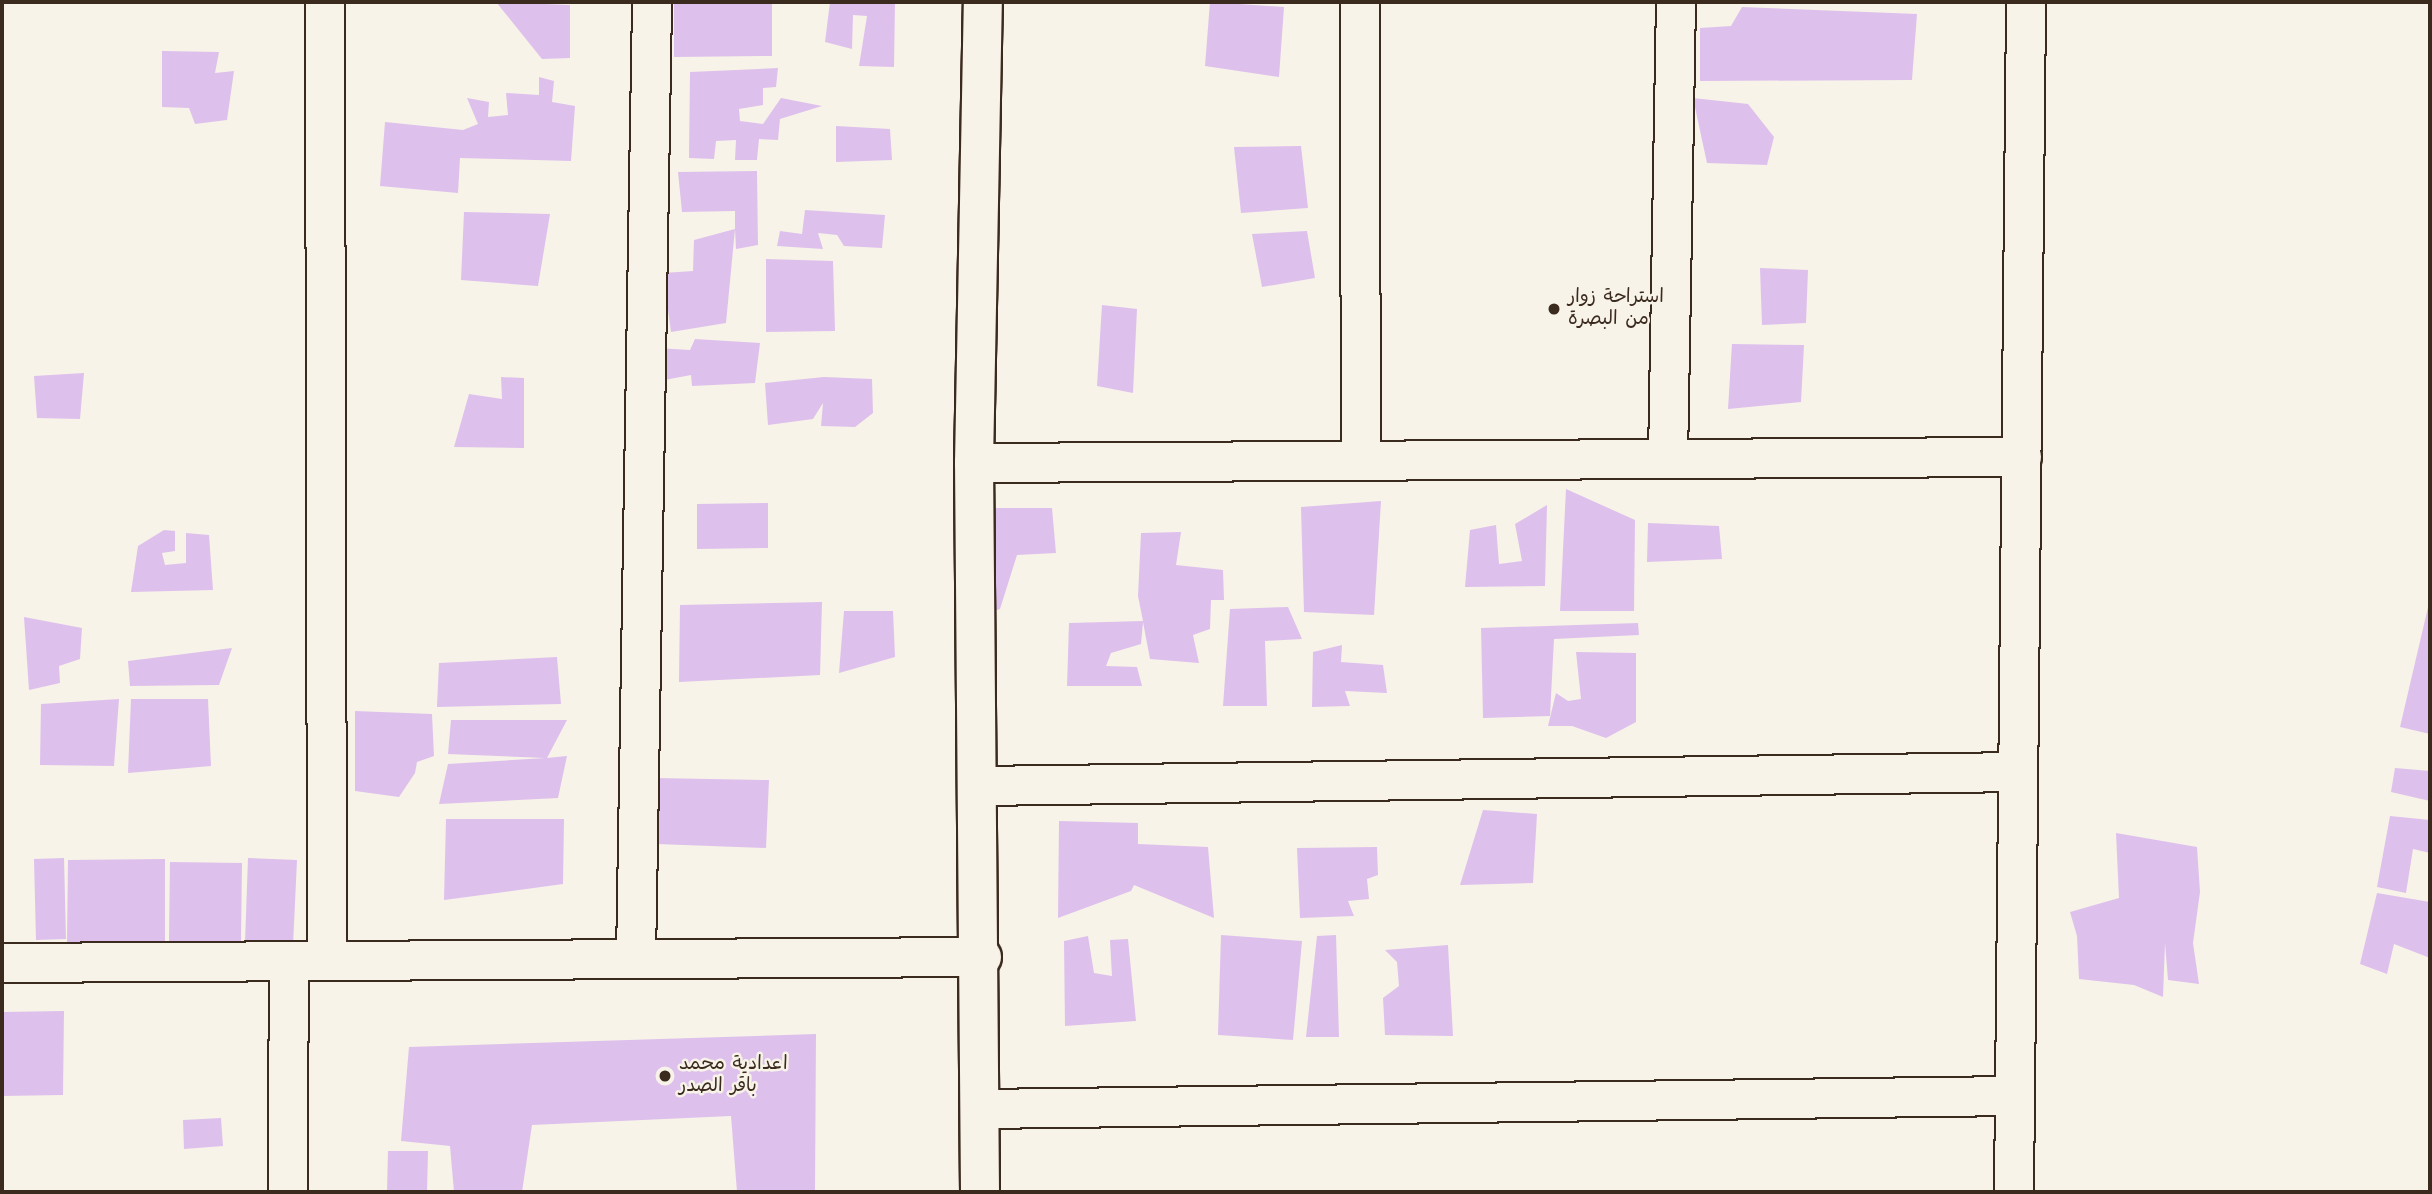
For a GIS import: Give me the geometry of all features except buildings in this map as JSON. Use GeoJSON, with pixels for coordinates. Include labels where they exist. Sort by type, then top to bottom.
{"type":"FeatureCollection","features":[{"type":"Feature","properties":{"kind":"street"},"geometry":{"type":"LineString","coordinates":[[325,2],[327,961]]}},
{"type":"Feature","properties":{"kind":"street"},"geometry":{"type":"LineString","coordinates":[[636,959],[652,2]]}},
{"type":"Feature","properties":{"kind":"street"},"geometry":{"type":"LineString","coordinates":[[980,1192],[982,957],[974,463],[983,2]]}},
{"type":"Feature","properties":{"kind":"street"},"geometry":{"type":"LineString","coordinates":[[1360,2],[1361,461]]}},
{"type":"Feature","properties":{"kind":"street"},"geometry":{"type":"LineString","coordinates":[[1668,459],[1676,2]]}},
{"type":"Feature","properties":{"kind":"street"},"geometry":{"type":"LineString","coordinates":[[2014,1192],[2026,2]]}},
{"type":"Feature","properties":{"kind":"street"},"geometry":{"type":"LineString","coordinates":[[974,463],[2022,457]]}},
{"type":"Feature","properties":{"kind":"street"},"geometry":{"type":"LineString","coordinates":[[979,786],[2018,772]]}},
{"type":"Feature","properties":{"kind":"street"},"geometry":{"type":"LineString","coordinates":[[2,963],[982,957]]}},
{"type":"Feature","properties":{"kind":"street"},"geometry":{"type":"LineString","coordinates":[[288,1192],[289,961]]}},
{"type":"Feature","properties":{"kind":"street"},"geometry":{"type":"LineString","coordinates":[[980,1109],[2015,1096]]}},
{"type":"Feature","properties":{"kind":"place","name":"استراحة زوار من البصرة"},"geometry":{"type":"Point","coordinates":[1554,309]}},
{"type":"Feature","properties":{"kind":"place","name":"اعدادية محمد باقر الصدر"},"geometry":{"type":"Point","coordinates":[665,1076]}}]}
